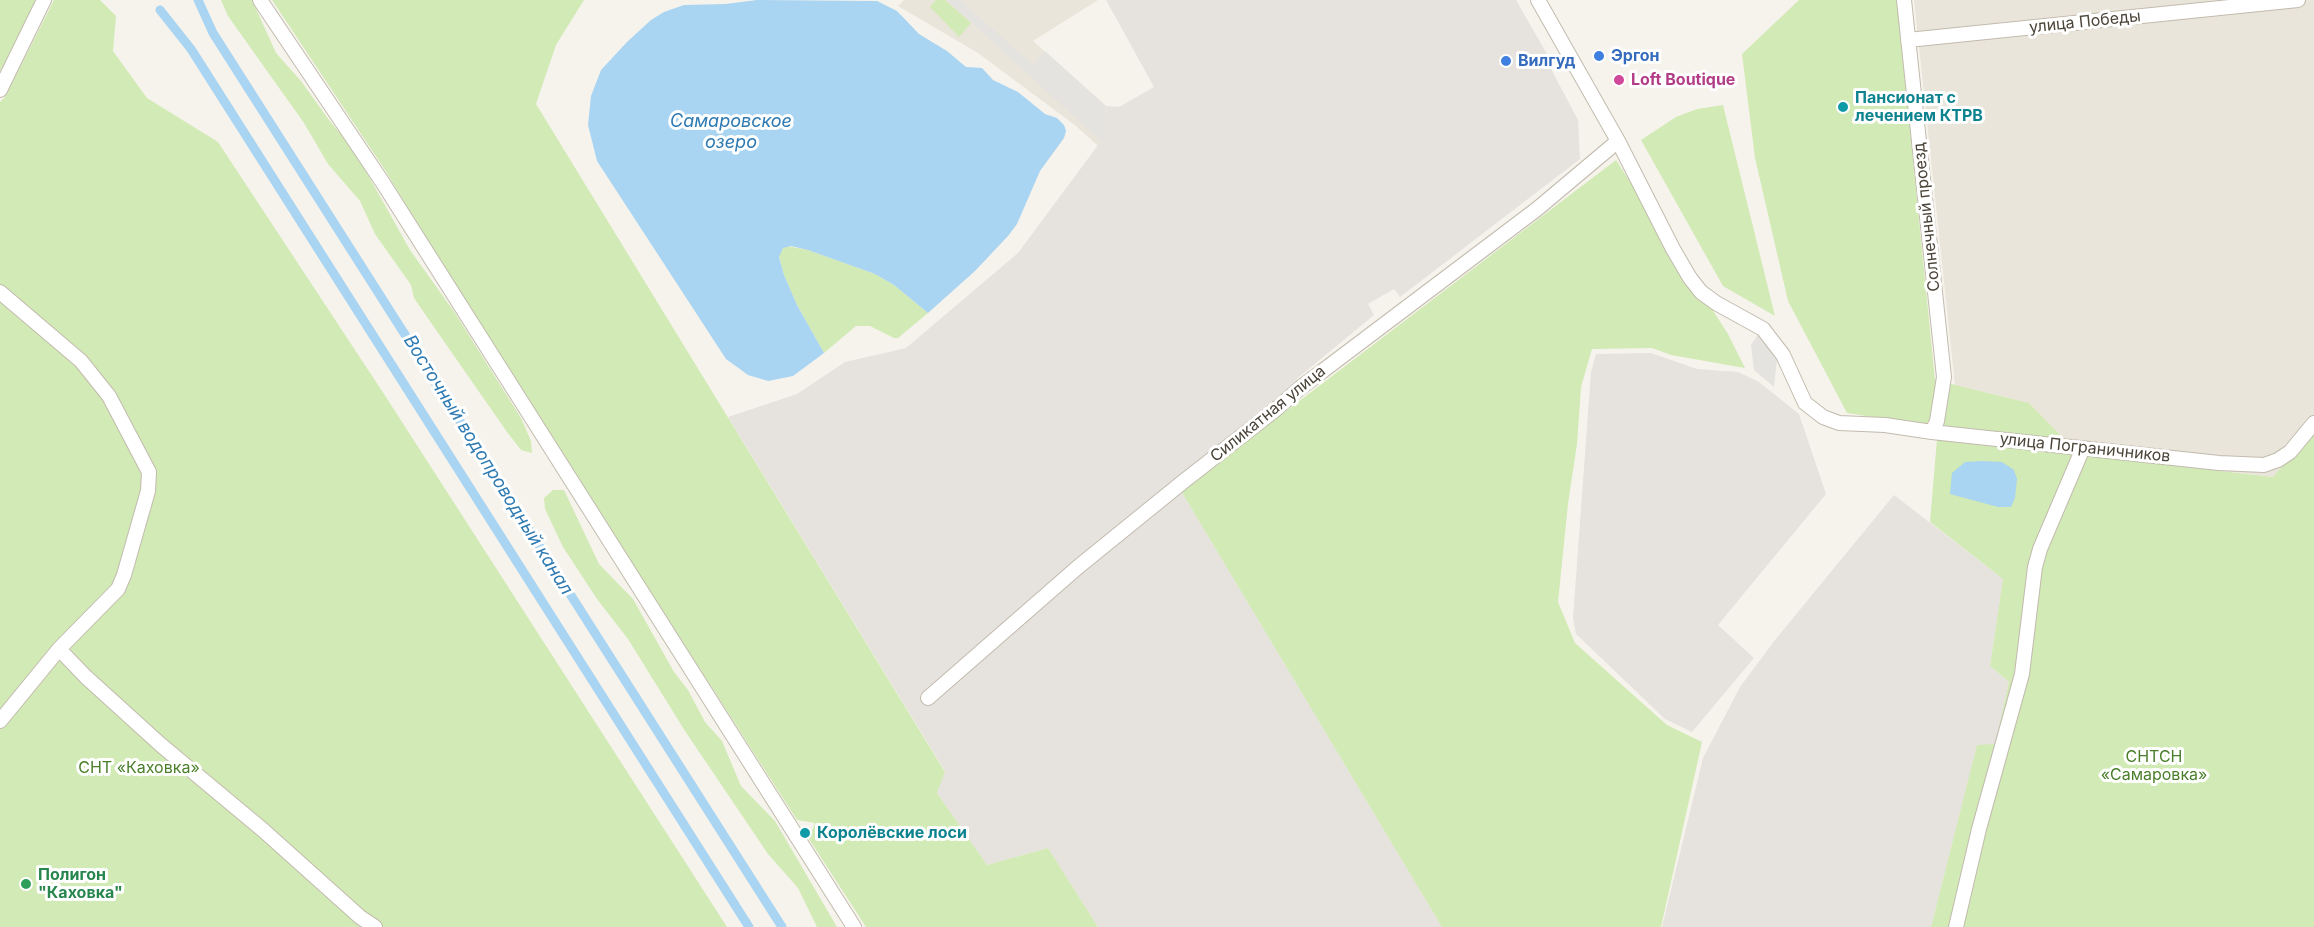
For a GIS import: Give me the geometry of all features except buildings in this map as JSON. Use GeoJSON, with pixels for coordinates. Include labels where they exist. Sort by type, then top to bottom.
{"type":"FeatureCollection","features":[{"type":"Feature","properties":{"kind":"street"},"geometry":{"type":"LineString","coordinates":[[0,90],[44,0]]}},
{"type":"Feature","properties":{"kind":"street"},"geometry":{"type":"LineString","coordinates":[[260,0],[383,183],[854,927]]}},
{"type":"Feature","properties":{"kind":"street"},"geometry":{"type":"LineString","coordinates":[[1538,0],[1618,141]]}},
{"type":"Feature","properties":{"kind":"street","name":"Солнечный проезд"},"geometry":{"type":"LineString","coordinates":[[1904,0],[1944,376],[1937,421],[1932,432]]}},
{"type":"Feature","properties":{"kind":"street","name":"улица Победы"},"geometry":{"type":"LineString","coordinates":[[1908,40],[2298,0]]}},
{"type":"Feature","properties":{"kind":"street","name":"улица Пограничников"},"geometry":{"type":"LineString","coordinates":[[1618,141],[1673,249],[1695,285],[1716,303],[1763,329],[1783,355],[1805,403],[1823,417],[1839,423],[1885,425],[2219,463],[2264,465],[2290,452],[2314,423]]}},
{"type":"Feature","properties":{"kind":"street","name":"Силикатная улица"},"geometry":{"type":"LineString","coordinates":[[928,699],[1078,567],[1184,481],[1300,388],[1537,209],[1618,141]]}},
{"type":"Feature","properties":{"kind":"street"},"geometry":{"type":"LineString","coordinates":[[0,292],[81,361],[109,396],[149,472],[148,491],[118,589],[58,649],[0,721]]}},
{"type":"Feature","properties":{"kind":"street"},"geometry":{"type":"LineString","coordinates":[[1956,927],[1979,829],[2022,674],[2035,567],[2040,549],[2082,448]]}},
{"type":"Feature","properties":{"kind":"street"},"geometry":{"type":"LineString","coordinates":[[58,649],[161,745],[360,917],[375,927]]}},
{"type":"Feature","properties":{"kind":"shaded area"},"geometry":{"type":"Polygon","coordinates":[[[904,0],[1098,0],[1033,41],[1106,106],[1107,133],[1098,146],[1076,126],[978,53],[898,6],[904,0]]]}},
{"type":"Feature","properties":{"kind":"shaded area"},"geometry":{"type":"Polygon","coordinates":[[[947,0],[960,0],[1033,65],[1045,51],[1106,106],[1107,133],[1101,141],[947,0]]]}},
{"type":"Feature","properties":{"kind":"shaded area"},"geometry":{"type":"Polygon","coordinates":[[[1106,0],[1516,0],[1551,61],[1551,69],[1578,120],[1580,159],[1400,297],[1394,289],[1368,304],[1374,315],[1299,377],[1181,491],[1442,927],[1098,927],[1048,848],[987,865],[937,793],[945,771],[728,417],[797,394],[845,362],[906,348],[1018,253],[1107,133],[1106,106],[1119,107],[1154,87],[1106,0]]]}},
{"type":"Feature","properties":{"kind":"shaded area"},"geometry":{"type":"Polygon","coordinates":[[[1914,0],[2314,0],[2314,430],[2274,477],[2088,456],[2077,452],[2029,403],[1955,385],[1914,0]]]}},
{"type":"Feature","properties":{"kind":"shaded area"},"geometry":{"type":"Polygon","coordinates":[[[1759,333],[1766,339],[1777,359],[1774,387],[1754,370],[1751,345],[1759,333]]]}},
{"type":"Feature","properties":{"kind":"shaded area"},"geometry":{"type":"Polygon","coordinates":[[[1651,353],[1697,369],[1738,372],[1759,382],[1799,414],[1826,494],[1718,625],[1754,658],[1692,732],[1665,719],[1576,634],[1573,618],[1591,372],[1596,354],[1651,353]]]}},
{"type":"Feature","properties":{"kind":"shaded area"},"geometry":{"type":"Polygon","coordinates":[[[1894,495],[2003,579],[1990,666],[2009,682],[1995,745],[1977,746],[1931,927],[1662,927],[1703,758],[1740,687],[1775,640],[1894,495]]]}},
{"type":"Feature","properties":{"kind":"green space"},"geometry":{"type":"Polygon","coordinates":[[[0,0],[38,0],[17,45],[0,71],[0,0]]]}},
{"type":"Feature","properties":{"kind":"green space","name":"СНТ «Каховка»"},"geometry":{"type":"Polygon","coordinates":[[[54,0],[100,0],[116,16],[113,51],[147,98],[218,142],[384,394],[727,927],[0,927],[0,102],[5,97],[54,0]]]}},
{"type":"Feature","properties":{"kind":"green space"},"geometry":{"type":"Polygon","coordinates":[[[221,0],[252,0],[276,53],[301,81],[354,150],[410,250],[455,313],[521,418],[531,441],[532,453],[521,450],[507,432],[427,317],[414,298],[411,285],[375,234],[360,201],[328,164],[304,123],[228,16],[221,0]]]}},
{"type":"Feature","properties":{"kind":"green space"},"geometry":{"type":"Polygon","coordinates":[[[272,0],[584,0],[556,45],[536,104],[945,772],[937,793],[987,865],[1048,848],[1098,927],[866,927],[809,839],[815,823],[797,820],[477,322],[385,170],[272,0]]]}},
{"type":"Feature","properties":{"kind":"green space"},"geometry":{"type":"Polygon","coordinates":[[[936,0],[945,0],[971,23],[959,37],[930,7],[936,0]]]}},
{"type":"Feature","properties":{"kind":"green space","name":"СНТСН «Самаровка»"},"geometry":{"type":"Polygon","coordinates":[[[1799,0],[1897,0],[1935,380],[2029,403],[2077,452],[2088,456],[2273,477],[2314,430],[2314,927],[1931,927],[1977,745],[1995,744],[2009,682],[1990,666],[2003,579],[1930,522],[1938,427],[1847,413],[1788,301],[1755,158],[1742,54],[1799,0]]]}},
{"type":"Feature","properties":{"kind":"green space"},"geometry":{"type":"Polygon","coordinates":[[[1723,105],[1775,316],[1723,286],[1641,140],[1676,117],[1697,109],[1723,105]]]}},
{"type":"Feature","properties":{"kind":"green space"},"geometry":{"type":"Polygon","coordinates":[[[1616,160],[1728,334],[1745,368],[1671,355],[1652,348],[1592,349],[1581,387],[1577,444],[1558,602],[1575,643],[1667,725],[1702,742],[1661,927],[1442,927],[1181,491],[1616,160]]]}},
{"type":"Feature","properties":{"kind":"green space"},"geometry":{"type":"Polygon","coordinates":[[[787,246],[808,250],[875,274],[894,285],[928,313],[898,338],[870,326],[856,326],[824,353],[797,305],[784,275],[779,256],[783,248],[787,246]]]}},
{"type":"Feature","properties":{"kind":"green space"},"geometry":{"type":"Polygon","coordinates":[[[553,490],[564,490],[599,564],[633,599],[705,722],[722,741],[741,786],[775,821],[837,927],[817,927],[798,888],[768,854],[685,731],[628,639],[597,599],[563,547],[545,509],[544,498],[553,490]]]}},
{"type":"Feature","properties":{"kind":"water","name":"Самаровское озеро"},"geometry":{"type":"Polygon","coordinates":[[[757,0],[877,1],[897,11],[919,34],[947,51],[966,67],[982,68],[993,80],[1018,92],[1045,114],[1057,118],[1066,131],[1064,138],[1040,171],[1017,224],[1008,236],[975,271],[928,313],[894,285],[875,274],[808,250],[791,246],[783,248],[779,257],[784,275],[797,305],[824,353],[793,376],[768,381],[748,375],[726,359],[597,161],[588,125],[591,96],[601,70],[651,20],[664,12],[684,5],[725,4],[757,0]]]}},
{"type":"Feature","properties":{"kind":"water"},"geometry":{"type":"Polygon","coordinates":[[[1965,462],[2002,462],[2014,470],[2017,479],[2015,498],[2011,507],[1998,507],[1950,494],[1952,473],[1965,462]]]}},
{"type":"Feature","properties":{"kind":"waterway","name":"Восточный водопроводный канал"},"geometry":{"type":"LineString","coordinates":[[198,0],[213,33],[782,927]]}},
{"type":"Feature","properties":{"kind":"waterway","name":"Восточный водопроводный канал"},"geometry":{"type":"LineString","coordinates":[[160,10],[191,49],[749,927]]}},
{"type":"Feature","properties":{"kind":"place","name":"Эргон"},"geometry":{"type":"Point","coordinates":[1599,56]}},
{"type":"Feature","properties":{"kind":"place","name":"Вилгуд"},"geometry":{"type":"Point","coordinates":[1506,61]}},
{"type":"Feature","properties":{"kind":"place","name":"Loft Boutique"},"geometry":{"type":"Point","coordinates":[1619,80]}},
{"type":"Feature","properties":{"kind":"place","name":"Пансионат с лечением КТРВ"},"geometry":{"type":"Point","coordinates":[1843,107]}},
{"type":"Feature","properties":{"kind":"place","name":"Королёвские лоси"},"geometry":{"type":"Point","coordinates":[805,833]}},
{"type":"Feature","properties":{"kind":"place","name":"Полигон \"Каховка\""},"geometry":{"type":"Point","coordinates":[26,884]}}]}
